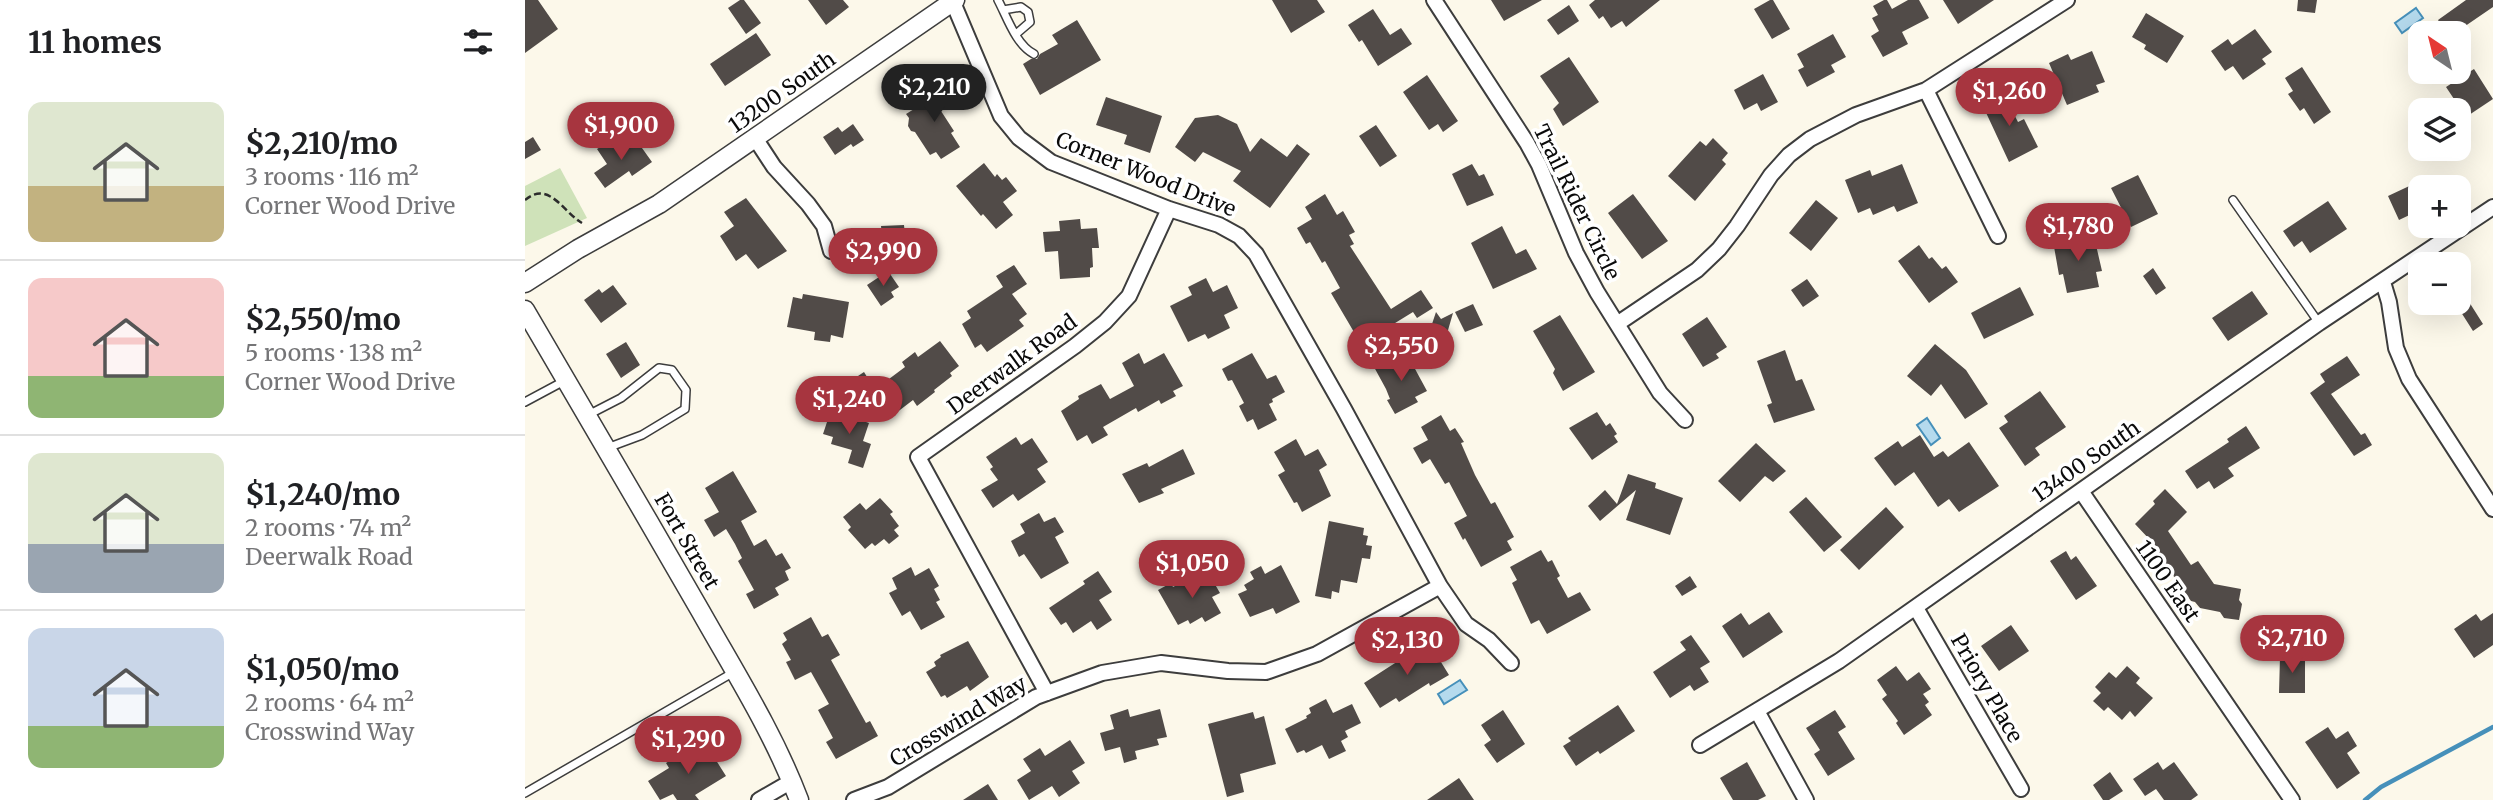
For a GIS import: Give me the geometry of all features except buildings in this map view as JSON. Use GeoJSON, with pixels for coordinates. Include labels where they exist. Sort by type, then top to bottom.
{"type":"FeatureCollection","features":[{"type":"Feature","properties":{"kind":"street","name":"Trail Rider Circle"},"geometry":{"type":"LineString","coordinates":[[1434,0],[1527,143],[1576,253],[1617,324],[1660,393],[1685,420]]}},
{"type":"Feature","properties":{"kind":"street"},"geometry":{"type":"LineString","coordinates":[[1617,324],[1697,270],[1737,226],[1770,175],[1809,139],[1856,115],[1926,90],[2067,0]]}},
{"type":"Feature","properties":{"kind":"street","name":"13200 South"},"geometry":{"type":"LineString","coordinates":[[525,283],[578,249],[659,204],[954,1]]}},
{"type":"Feature","properties":{"kind":"street","name":"Corner Wood Drive"},"geometry":{"type":"LineString","coordinates":[[954,1],[1001,116],[1019,138],[1051,162],[1170,209],[1219,225],[1239,236],[1256,254],[1440,586],[1466,624],[1489,640],[1511,663]]}},
{"type":"Feature","properties":{"kind":"street"},"geometry":{"type":"LineString","coordinates":[[1926,90],[1998,236]]}},
{"type":"Feature","properties":{"kind":"street"},"geometry":{"type":"LineString","coordinates":[[755,138],[774,167],[824,226],[831,251]]}},
{"type":"Feature","properties":{"kind":"street","name":"13400 South"},"geometry":{"type":"LineString","coordinates":[[1700,745],[1839,661],[2319,323],[2493,207]]}},
{"type":"Feature","properties":{"kind":"street","name":"Deerwalk Road"},"geometry":{"type":"LineString","coordinates":[[1047,693],[918,457],[1076,346],[1105,322],[1129,296],[1170,209]]}},
{"type":"Feature","properties":{"kind":"street"},"geometry":{"type":"LineString","coordinates":[[2383,282],[2402,363],[2418,393],[2493,509]]}},
{"type":"Feature","properties":{"kind":"street","name":"Fort Street"},"geometry":{"type":"LineString","coordinates":[[525,310],[772,738],[799,800]]}},
{"type":"Feature","properties":{"kind":"street","name":"1100 East"},"geometry":{"type":"LineString","coordinates":[[2081,491],[2292,800]]}},
{"type":"Feature","properties":{"kind":"street","name":"Crosswind Way"},"geometry":{"type":"LineString","coordinates":[[854,800],[888,787],[1035,697],[1102,673],[1161,663],[1228,671],[1266,672],[1317,654],[1440,586]]}},
{"type":"Feature","properties":{"kind":"street","name":"Priory Place"},"geometry":{"type":"LineString","coordinates":[[1916,608],[2021,789]]}},
{"type":"Feature","properties":{"kind":"street"},"geometry":{"type":"LineString","coordinates":[[1757,711],[1806,800]]}},
{"type":"Feature","properties":{"kind":"street"},"geometry":{"type":"LineString","coordinates":[[759,800],[792,781]]}},
{"type":"Feature","properties":{"kind":"lane"},"geometry":{"type":"LineString","coordinates":[[998,0],[1016,34],[1028,51],[1034,54]]}},
{"type":"Feature","properties":{"kind":"lane"},"geometry":{"type":"LineString","coordinates":[[1003,10],[1021,7],[1028,12],[1031,18],[1027,27],[1016,34]]}},
{"type":"Feature","properties":{"kind":"lane"},"geometry":{"type":"LineString","coordinates":[[2233,200],[2319,323]]}},
{"type":"Feature","properties":{"kind":"lane"},"geometry":{"type":"LineString","coordinates":[[588,415],[621,398],[659,368],[672,370],[685,390],[685,410],[642,435],[607,448]]}},
{"type":"Feature","properties":{"kind":"lane"},"geometry":{"type":"LineString","coordinates":[[525,402],[566,380]]}},
{"type":"Feature","properties":{"kind":"lane"},"geometry":{"type":"LineString","coordinates":[[525,793],[735,672]]}},
{"type":"Feature","properties":{"kind":"path"},"geometry":{"type":"LineString","coordinates":[[525,200],[538,193],[553,196],[571,217],[582,223]]}},
{"type":"Feature","properties":{"kind":"green space"},"geometry":{"type":"Polygon","coordinates":[[[560,168],[587,218],[525,246],[525,186],[560,168]]]}},
{"type":"Feature","properties":{"kind":"water"},"geometry":{"type":"Polygon","coordinates":[[[2416,8],[2423,18],[2419,21],[2408,21],[2408,29],[2402,33],[2395,23],[2416,8]]]}},
{"type":"Feature","properties":{"kind":"water"},"geometry":{"type":"Polygon","coordinates":[[[1927,418],[1940,438],[1931,445],[1917,425],[1927,418]]]}},
{"type":"Feature","properties":{"kind":"water"},"geometry":{"type":"Polygon","coordinates":[[[1460,680],[1467,690],[1444,704],[1438,694],[1460,680]]]}},
{"type":"Feature","properties":{"kind":"waterway"},"geometry":{"type":"LineString","coordinates":[[2365,800],[2381,787],[2493,727]]}}]}
